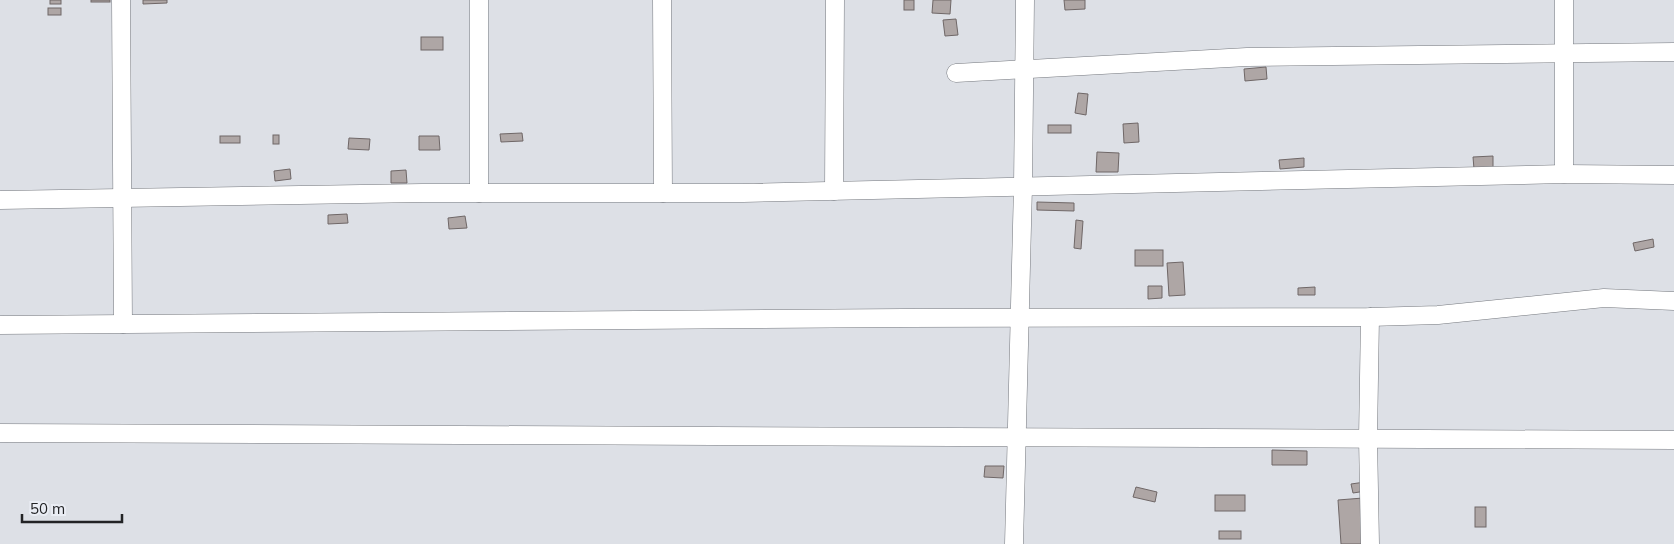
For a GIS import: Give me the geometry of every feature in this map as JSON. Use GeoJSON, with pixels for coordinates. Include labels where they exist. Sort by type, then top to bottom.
{"type":"FeatureCollection","features":[{"type":"Feature","properties":{"kind":"street"},"geometry":{"type":"LineString","coordinates":[[121,0],[123,324]]}},
{"type":"Feature","properties":{"kind":"street"},"geometry":{"type":"LineString","coordinates":[[479,0],[479,193]]}},
{"type":"Feature","properties":{"kind":"street"},"geometry":{"type":"LineString","coordinates":[[662,0],[664,194]]}},
{"type":"Feature","properties":{"kind":"street"},"geometry":{"type":"LineString","coordinates":[[834,191],[835,0]]}},
{"type":"Feature","properties":{"kind":"street"},"geometry":{"type":"LineString","coordinates":[[1014,544],[1023,186],[1025,0]]}},
{"type":"Feature","properties":{"kind":"street"},"geometry":{"type":"LineString","coordinates":[[1564,0],[1564,174]]}},
{"type":"Feature","properties":{"kind":"street"},"geometry":{"type":"LineString","coordinates":[[956,73],[1247,58],[1674,52]]}},
{"type":"Feature","properties":{"kind":"street"},"geometry":{"type":"LineString","coordinates":[[0,200],[479,193],[664,194],[1564,174],[1674,175]]}},
{"type":"Feature","properties":{"kind":"street"},"geometry":{"type":"LineString","coordinates":[[0,324],[1019,317],[1370,317],[1438,316],[1604,298],[1674,300]]}},
{"type":"Feature","properties":{"kind":"street"},"geometry":{"type":"LineString","coordinates":[[1370,317],[1368,438],[1370,544]]}},
{"type":"Feature","properties":{"kind":"street"},"geometry":{"type":"LineString","coordinates":[[0,433],[1674,440]]}},
{"type":"Feature","properties":{"kind":"building"},"geometry":{"type":"Polygon","coordinates":[[[50,0],[61,0],[61,4],[50,4],[50,0]]]}},
{"type":"Feature","properties":{"kind":"building"},"geometry":{"type":"Polygon","coordinates":[[[91,0],[110,0],[110,2],[91,2],[91,0]]]}},
{"type":"Feature","properties":{"kind":"building"},"geometry":{"type":"Polygon","coordinates":[[[143,0],[167,0],[167,3],[143,4],[143,0]]]}},
{"type":"Feature","properties":{"kind":"building"},"geometry":{"type":"Polygon","coordinates":[[[904,0],[914,0],[914,10],[904,10],[904,0]]]}},
{"type":"Feature","properties":{"kind":"building"},"geometry":{"type":"Polygon","coordinates":[[[933,0],[951,0],[950,14],[932,13],[933,0]]]}},
{"type":"Feature","properties":{"kind":"building"},"geometry":{"type":"Polygon","coordinates":[[[1064,0],[1085,0],[1085,9],[1065,10],[1064,0]]]}},
{"type":"Feature","properties":{"kind":"building"},"geometry":{"type":"Polygon","coordinates":[[[48,8],[61,8],[61,15],[48,15],[48,8]]]}},
{"type":"Feature","properties":{"kind":"building"},"geometry":{"type":"Polygon","coordinates":[[[956,19],[958,35],[945,36],[943,20],[956,19]]]}},
{"type":"Feature","properties":{"kind":"building"},"geometry":{"type":"Polygon","coordinates":[[[421,37],[443,37],[443,50],[421,50],[421,37]]]}},
{"type":"Feature","properties":{"kind":"building"},"geometry":{"type":"Polygon","coordinates":[[[1266,67],[1267,79],[1245,81],[1244,69],[1266,67]]]}},
{"type":"Feature","properties":{"kind":"building"},"geometry":{"type":"Polygon","coordinates":[[[1078,93],[1088,94],[1086,115],[1075,113],[1078,93]]]}},
{"type":"Feature","properties":{"kind":"building"},"geometry":{"type":"Polygon","coordinates":[[[1138,123],[1139,142],[1124,143],[1123,124],[1138,123]]]}},
{"type":"Feature","properties":{"kind":"building"},"geometry":{"type":"Polygon","coordinates":[[[1048,125],[1071,125],[1071,133],[1048,133],[1048,125]]]}},
{"type":"Feature","properties":{"kind":"building"},"geometry":{"type":"Polygon","coordinates":[[[522,133],[523,141],[501,142],[500,134],[522,133]]]}},
{"type":"Feature","properties":{"kind":"building"},"geometry":{"type":"Polygon","coordinates":[[[273,135],[279,135],[279,144],[273,144],[273,135]]]}},
{"type":"Feature","properties":{"kind":"building"},"geometry":{"type":"Polygon","coordinates":[[[220,136],[240,136],[240,143],[220,143],[220,136]]]}},
{"type":"Feature","properties":{"kind":"building"},"geometry":{"type":"Polygon","coordinates":[[[419,136],[439,136],[440,150],[419,150],[419,136]]]}},
{"type":"Feature","properties":{"kind":"building"},"geometry":{"type":"Polygon","coordinates":[[[349,138],[370,139],[369,150],[348,149],[349,138]]]}},
{"type":"Feature","properties":{"kind":"building"},"geometry":{"type":"Polygon","coordinates":[[[1097,152],[1119,153],[1118,172],[1096,172],[1097,152]]]}},
{"type":"Feature","properties":{"kind":"building"},"geometry":{"type":"Polygon","coordinates":[[[1493,156],[1493,168],[1474,169],[1473,157],[1493,156]]]}},
{"type":"Feature","properties":{"kind":"building"},"geometry":{"type":"Polygon","coordinates":[[[1304,158],[1304,167],[1280,169],[1279,160],[1304,158]]]}},
{"type":"Feature","properties":{"kind":"building"},"geometry":{"type":"Polygon","coordinates":[[[290,169],[291,179],[275,181],[274,171],[290,169]]]}},
{"type":"Feature","properties":{"kind":"building"},"geometry":{"type":"Polygon","coordinates":[[[406,170],[407,183],[391,183],[391,171],[406,170]]]}},
{"type":"Feature","properties":{"kind":"building"},"geometry":{"type":"Polygon","coordinates":[[[1037,202],[1074,203],[1074,211],[1037,210],[1037,202]]]}},
{"type":"Feature","properties":{"kind":"building"},"geometry":{"type":"Polygon","coordinates":[[[347,214],[348,223],[328,224],[328,215],[347,214]]]}},
{"type":"Feature","properties":{"kind":"building"},"geometry":{"type":"Polygon","coordinates":[[[465,216],[467,228],[449,229],[448,218],[465,216]]]}},
{"type":"Feature","properties":{"kind":"building"},"geometry":{"type":"Polygon","coordinates":[[[1076,220],[1083,221],[1081,249],[1074,248],[1076,220]]]}},
{"type":"Feature","properties":{"kind":"building"},"geometry":{"type":"Polygon","coordinates":[[[1653,239],[1654,247],[1635,251],[1633,243],[1653,239]]]}},
{"type":"Feature","properties":{"kind":"building"},"geometry":{"type":"Polygon","coordinates":[[[1135,250],[1163,250],[1163,266],[1135,266],[1135,250]]]}},
{"type":"Feature","properties":{"kind":"building"},"geometry":{"type":"Polygon","coordinates":[[[1183,262],[1185,295],[1169,296],[1167,263],[1183,262]]]}},
{"type":"Feature","properties":{"kind":"building"},"geometry":{"type":"Polygon","coordinates":[[[1148,286],[1162,286],[1162,298],[1148,299],[1148,286]]]}},
{"type":"Feature","properties":{"kind":"building"},"geometry":{"type":"Polygon","coordinates":[[[1315,287],[1315,295],[1298,295],[1298,288],[1315,287]]]}},
{"type":"Feature","properties":{"kind":"building"},"geometry":{"type":"Polygon","coordinates":[[[1272,450],[1307,451],[1307,465],[1272,465],[1272,450]]]}},
{"type":"Feature","properties":{"kind":"building"},"geometry":{"type":"Polygon","coordinates":[[[985,466],[1004,466],[1003,478],[984,477],[985,466]]]}},
{"type":"Feature","properties":{"kind":"building"},"geometry":{"type":"Polygon","coordinates":[[[1365,482],[1366,491],[1353,493],[1351,484],[1365,482]]]}},
{"type":"Feature","properties":{"kind":"building"},"geometry":{"type":"Polygon","coordinates":[[[1136,487],[1157,492],[1155,502],[1133,497],[1136,487]]]}},
{"type":"Feature","properties":{"kind":"building"},"geometry":{"type":"Polygon","coordinates":[[[1215,495],[1245,495],[1245,511],[1215,511],[1215,495]]]}},
{"type":"Feature","properties":{"kind":"building"},"geometry":{"type":"Polygon","coordinates":[[[1363,498],[1366,544],[1341,544],[1338,500],[1363,498]]]}},
{"type":"Feature","properties":{"kind":"building"},"geometry":{"type":"Polygon","coordinates":[[[1475,507],[1486,507],[1486,527],[1475,527],[1475,507]]]}},
{"type":"Feature","properties":{"kind":"building"},"geometry":{"type":"Polygon","coordinates":[[[1219,531],[1241,531],[1241,539],[1219,539],[1219,531]]]}}]}
